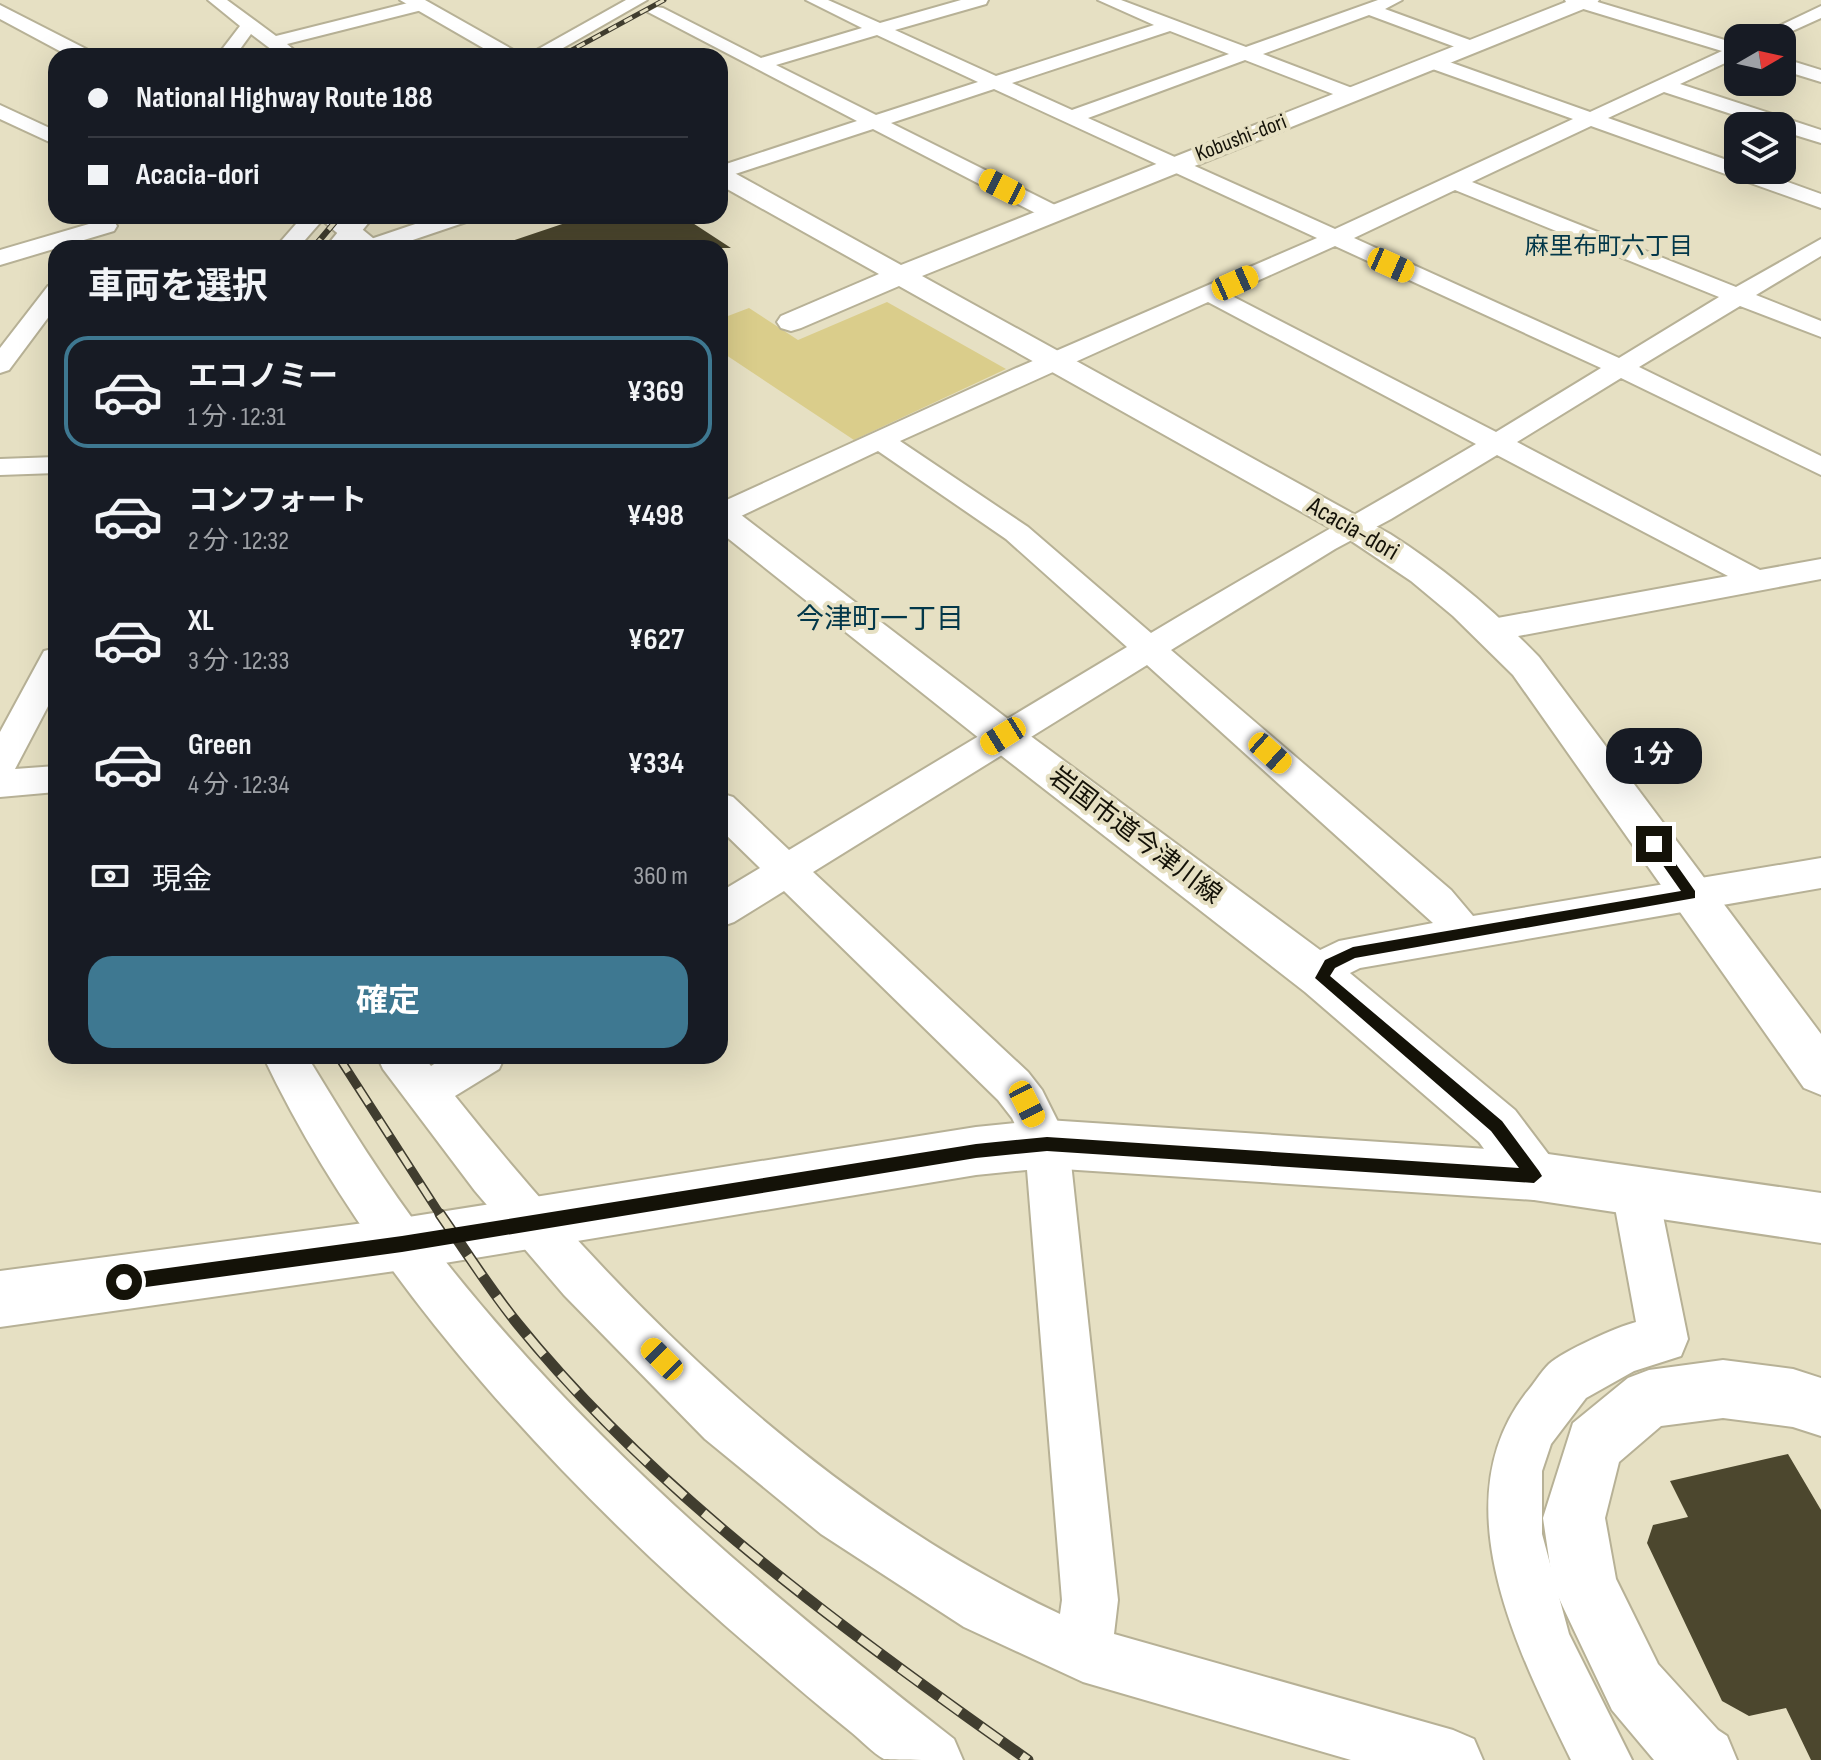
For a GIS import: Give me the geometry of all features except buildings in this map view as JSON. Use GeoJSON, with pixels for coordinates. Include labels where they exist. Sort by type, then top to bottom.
{"type":"FeatureCollection","features":[{"type":"Feature","properties":{"kind":"main road","name":"Kobushi-dori"},"geometry":{"type":"LineString","coordinates":[[791,322],[1173,164],[1434,63],[1581,1]]}},
{"type":"Feature","properties":{"kind":"main road"},"geometry":{"type":"LineString","coordinates":[[415,2],[498,48]]}},
{"type":"Feature","properties":{"kind":"main road"},"geometry":{"type":"LineString","coordinates":[[0,11],[70,48]]}},
{"type":"Feature","properties":{"kind":"main road","name":"Acacia-dori"},"geometry":{"type":"LineString","coordinates":[[728,178],[1353,527],[1440,584],[1492,630],[1526,666],[1821,1073]]}},
{"type":"Feature","properties":{"kind":"main road","name":"岩国市道今津川線"},"geometry":{"type":"LineString","coordinates":[[728,521],[1003,736],[1322,978],[1497,1126],[1534,1176]]}},
{"type":"Feature","properties":{"kind":"main road"},"geometry":{"type":"LineString","coordinates":[[0,1299],[402,1244],[976,1151],[1047,1144],[1534,1176],[1821,1218]]}},
{"type":"Feature","properties":{"kind":"main road"},"geometry":{"type":"LineString","coordinates":[[1703,1760],[1694,1754],[1635,1687],[1585,1585],[1574,1518],[1594,1444],[1649,1399],[1723,1389],[1793,1398],[1821,1407]]}},
{"type":"Feature","properties":{"kind":"street"},"geometry":{"type":"LineString","coordinates":[[216,0],[281,48]]}},
{"type":"Feature","properties":{"kind":"street"},"geometry":{"type":"LineString","coordinates":[[550,48],[638,0]]}},
{"type":"Feature","properties":{"kind":"street"},"geometry":{"type":"LineString","coordinates":[[679,0],[650,16],[726,48]]}},
{"type":"Feature","properties":{"kind":"street"},"geometry":{"type":"LineString","coordinates":[[814,0],[1621,368],[1821,467]]}},
{"type":"Feature","properties":{"kind":"street"},"geometry":{"type":"LineString","coordinates":[[762,63],[980,0]]}},
{"type":"Feature","properties":{"kind":"street"},"geometry":{"type":"LineString","coordinates":[[1106,0],[1353,95]]}},
{"type":"Feature","properties":{"kind":"street"},"geometry":{"type":"LineString","coordinates":[[1071,117],[1394,0]]}},
{"type":"Feature","properties":{"kind":"street"},"geometry":{"type":"LineString","coordinates":[[1581,1],[1724,46]]}},
{"type":"Feature","properties":{"kind":"street"},"geometry":{"type":"LineString","coordinates":[[273,42],[415,2]]}},
{"type":"Feature","properties":{"kind":"street"},"geometry":{"type":"LineString","coordinates":[[1785,5],[1818,12]]}},
{"type":"Feature","properties":{"kind":"street"},"geometry":{"type":"LineString","coordinates":[[1368,9],[1472,47]]}},
{"type":"Feature","properties":{"kind":"street"},"geometry":{"type":"LineString","coordinates":[[1793,24],[1818,12]]}},
{"type":"Feature","properties":{"kind":"street"},"geometry":{"type":"LineString","coordinates":[[728,171],[1170,25]]}},
{"type":"Feature","properties":{"kind":"street"},"geometry":{"type":"LineString","coordinates":[[232,48],[243,32],[252,26]]}},
{"type":"Feature","properties":{"kind":"street"},"geometry":{"type":"LineString","coordinates":[[728,49],[762,63],[1053,213]]}},
{"type":"Feature","properties":{"kind":"street"},"geometry":{"type":"LineString","coordinates":[[728,511],[1456,183],[1724,57]]}},
{"type":"Feature","properties":{"kind":"street"},"geometry":{"type":"LineString","coordinates":[[1434,63],[1821,201]]}},
{"type":"Feature","properties":{"kind":"street"},"geometry":{"type":"LineString","coordinates":[[1796,68],[1821,76]]}},
{"type":"Feature","properties":{"kind":"street"},"geometry":{"type":"LineString","coordinates":[[1663,85],[1821,137]]}},
{"type":"Feature","properties":{"kind":"street"},"geometry":{"type":"LineString","coordinates":[[0,111],[48,135]]}},
{"type":"Feature","properties":{"kind":"street"},"geometry":{"type":"LineString","coordinates":[[1456,183],[1821,330]]}},
{"type":"Feature","properties":{"kind":"street"},"geometry":{"type":"LineString","coordinates":[[54,240],[101,224]]}},
{"type":"Feature","properties":{"kind":"street"},"geometry":{"type":"LineString","coordinates":[[95,240],[108,224]]}},
{"type":"Feature","properties":{"kind":"street"},"geometry":{"type":"LineString","coordinates":[[293,240],[308,224]]}},
{"type":"Feature","properties":{"kind":"street"},"geometry":{"type":"LineString","coordinates":[[353,234],[413,224]]}},
{"type":"Feature","properties":{"kind":"street"},"geometry":{"type":"LineString","coordinates":[[0,258],[48,242]]}},
{"type":"Feature","properties":{"kind":"street"},"geometry":{"type":"LineString","coordinates":[[728,906],[1150,647],[1821,246]]}},
{"type":"Feature","properties":{"kind":"street"},"geometry":{"type":"LineString","coordinates":[[1210,294],[1742,571],[1754,581]]}},
{"type":"Feature","properties":{"kind":"street"},"geometry":{"type":"LineString","coordinates":[[0,365],[48,307]]}},
{"type":"Feature","properties":{"kind":"street"},"geometry":{"type":"LineString","coordinates":[[881,440],[1017,533],[1437,901],[1463,932]]}},
{"type":"Feature","properties":{"kind":"street"},"geometry":{"type":"LineString","coordinates":[[0,467],[48,465]]}},
{"type":"Feature","properties":{"kind":"street"},"geometry":{"type":"LineString","coordinates":[[1492,630],[1821,569]]}},
{"type":"Feature","properties":{"kind":"street"},"geometry":{"type":"LineString","coordinates":[[0,765],[48,674]]}},
{"type":"Feature","properties":{"kind":"street"},"geometry":{"type":"LineString","coordinates":[[0,784],[48,780]]}},
{"type":"Feature","properties":{"kind":"street"},"geometry":{"type":"LineString","coordinates":[[728,815],[1013,1086],[1027,1104],[1047,1144],[1090,1600],[1083,1654]]}},
{"type":"Feature","properties":{"kind":"street"},"geometry":{"type":"LineString","coordinates":[[1322,978],[1330,964],[1353,953],[1821,873]]}},
{"type":"Feature","properties":{"kind":"street"},"geometry":{"type":"LineString","coordinates":[[289,1064],[347,1163],[402,1244],[506,1372],[649,1521],[826,1678],[933,1760]]}},
{"type":"Feature","properties":{"kind":"street"},"geometry":{"type":"LineString","coordinates":[[405,1064],[491,1176],[581,1278],[723,1421],[840,1515],[984,1607],[1083,1654],[1453,1760]]}},
{"type":"Feature","properties":{"kind":"street"},"geometry":{"type":"LineString","coordinates":[[427,1091],[471,1064]]}},
{"type":"Feature","properties":{"kind":"street"},"geometry":{"type":"LineString","coordinates":[[1602,1760],[1543,1642],[1515,1534],[1516,1471],[1530,1430],[1568,1380],[1626,1349],[1664,1339],[1635,1191]]}},
{"type":"Feature","properties":{"kind":"shaded area"},"geometry":{"type":"Polygon","coordinates":[[[887,302],[1006,369],[854,440],[728,356],[728,316],[749,308],[798,340],[887,302]]]}},
{"type":"Feature","properties":{"kind":"railway"},"geometry":{"type":"LineString","coordinates":[[576,48],[664,0]]}},
{"type":"Feature","properties":{"kind":"railway"},"geometry":{"type":"LineString","coordinates":[[320,240],[333,224]]}},
{"type":"Feature","properties":{"kind":"railway"},"geometry":{"type":"LineString","coordinates":[[343,1064],[441,1216]]}},
{"type":"Feature","properties":{"kind":"railway"},"geometry":{"type":"LineString","coordinates":[[440,1214],[517,1323],[571,1386],[630,1446],[692,1503],[824,1611],[1028,1760]]}},
{"type":"Feature","properties":{"kind":"district","name":"麻里布町六丁目"},"geometry":{"type":"Point","coordinates":[1609,246]}},
{"type":"Feature","properties":{"kind":"district","name":"今津町一丁目"},"geometry":{"type":"Point","coordinates":[880,619]}},
{"type":"Feature","properties":{"kind":"route"},"geometry":{"type":"LineString","coordinates":[[124,1282],[402,1244],[976,1151],[1047,1144],[1534,1176],[1497,1126],[1322,978],[1330,964],[1353,953],[1691,894],[1654,844]]}}]}
